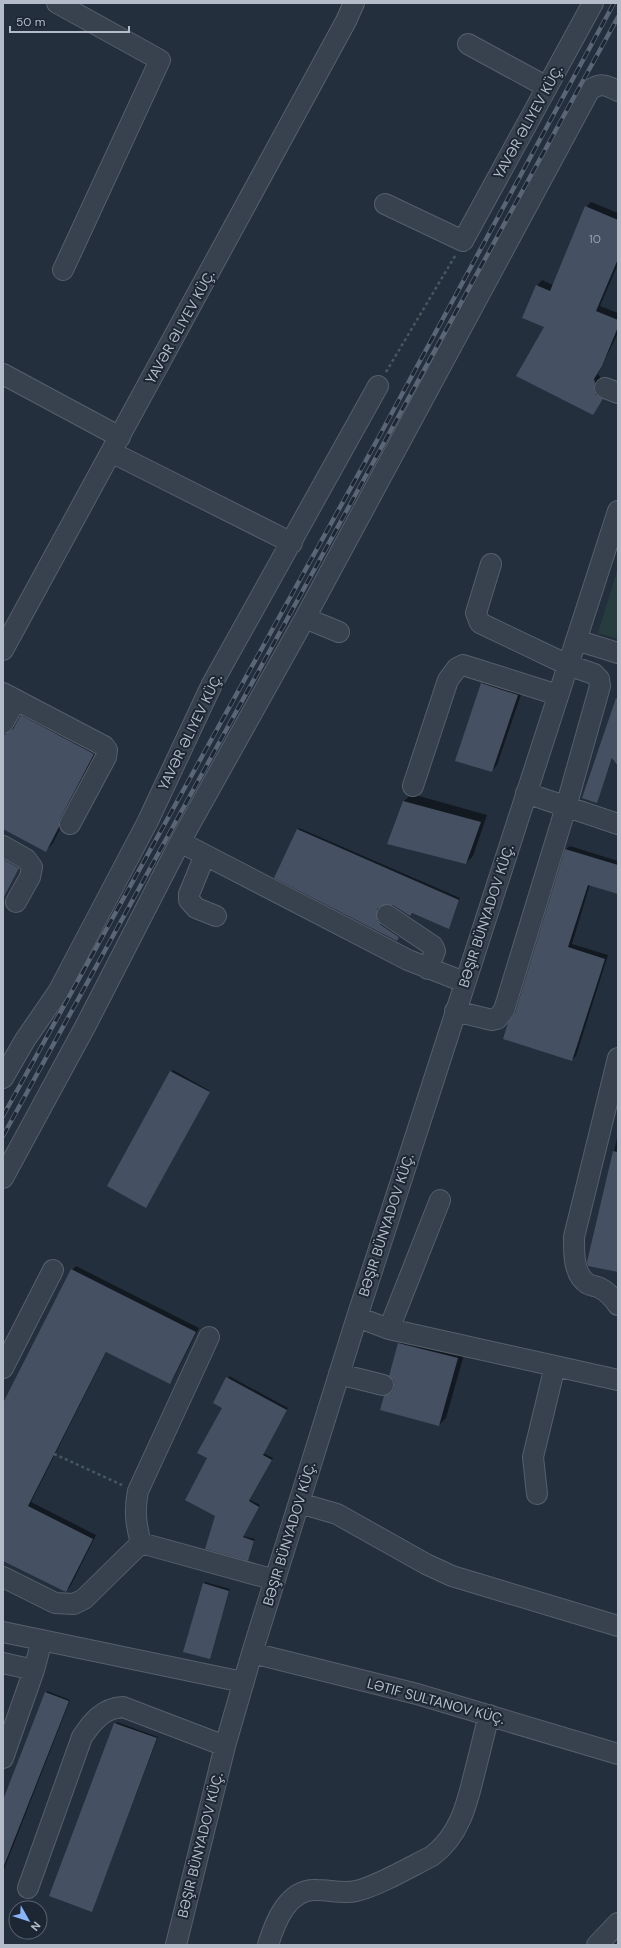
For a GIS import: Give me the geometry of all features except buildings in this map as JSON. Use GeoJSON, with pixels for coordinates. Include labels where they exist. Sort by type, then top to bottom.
{"type":"FeatureCollection","features":[{"type":"Feature","properties":{"kind":"street"},"geometry":{"type":"LineString","coordinates":[[57,3],[160,60],[64,270]]}},
{"type":"Feature","properties":{"kind":"street","name":"YAVƏR ƏLIYEV KÜÇ."},"geometry":{"type":"LineString","coordinates":[[3,650],[275,155],[346,21],[354,3]]}},
{"type":"Feature","properties":{"kind":"street","name":"YAVƏR ƏLIYEV KÜÇ."},"geometry":{"type":"LineString","coordinates":[[463,241],[593,3]]}},
{"type":"Feature","properties":{"kind":"street"},"geometry":{"type":"LineString","coordinates":[[468,44],[547,87]]}},
{"type":"Feature","properties":{"kind":"street"},"geometry":{"type":"LineString","coordinates":[[3,1178],[86,1025],[180,842],[305,618],[589,91],[596,85],[604,84],[618,91]]}},
{"type":"Feature","properties":{"kind":"street"},"geometry":{"type":"LineString","coordinates":[[385,204],[463,241]]}},
{"type":"Feature","properties":{"kind":"street"},"geometry":{"type":"LineString","coordinates":[[3,374],[116,445],[292,543]]}},
{"type":"Feature","properties":{"kind":"street","name":"YAVƏR ƏLIYEV KÜÇ."},"geometry":{"type":"LineString","coordinates":[[3,1078],[25,1040],[58,992],[148,821],[212,684],[292,543],[378,386]]}},
{"type":"Feature","properties":{"kind":"street","name":"BƏŞIR BÜNYADOV KÜÇ."},"geometry":{"type":"LineString","coordinates":[[176,1945],[225,1746],[243,1682],[455,1010],[618,511]]}},
{"type":"Feature","properties":{"kind":"street"},"geometry":{"type":"LineString","coordinates":[[455,1010],[492,1020],[500,1016],[566,807],[600,686],[599,679],[594,674],[568,665],[480,623],[476,613],[491,564]]}},
{"type":"Feature","properties":{"kind":"street"},"geometry":{"type":"LineString","coordinates":[[305,618],[339,632]]}},
{"type":"Feature","properties":{"kind":"street"},"geometry":{"type":"LineString","coordinates":[[576,640],[618,653]]}},
{"type":"Feature","properties":{"kind":"street"},"geometry":{"type":"LineString","coordinates":[[414,786],[448,680],[457,668],[463,664],[558,695]]}},
{"type":"Feature","properties":{"kind":"street"},"geometry":{"type":"LineString","coordinates":[[3,723],[9,696],[104,746],[107,750],[106,757],[70,824]]}},
{"type":"Feature","properties":{"kind":"street"},"geometry":{"type":"LineString","coordinates":[[526,793],[618,824]]}},
{"type":"Feature","properties":{"kind":"street"},"geometry":{"type":"LineString","coordinates":[[180,842],[408,960],[464,982]]}},
{"type":"Feature","properties":{"kind":"street"},"geometry":{"type":"LineString","coordinates":[[3,846],[26,859],[32,867],[30,877],[16,902]]}},
{"type":"Feature","properties":{"kind":"street"},"geometry":{"type":"LineString","coordinates":[[205,855],[189,900],[196,908],[216,916]]}},
{"type":"Feature","properties":{"kind":"street"},"geometry":{"type":"LineString","coordinates":[[387,914],[434,946],[435,951],[428,969]]}},
{"type":"Feature","properties":{"kind":"street"},"geometry":{"type":"LineString","coordinates":[[618,1058],[574,1237],[575,1261],[579,1273],[587,1283],[601,1288],[613,1297],[618,1305]]}},
{"type":"Feature","properties":{"kind":"street"},"geometry":{"type":"LineString","coordinates":[[389,1329],[440,1200]]}},
{"type":"Feature","properties":{"kind":"street"},"geometry":{"type":"LineString","coordinates":[[3,1368],[53,1270]]}},
{"type":"Feature","properties":{"kind":"street"},"geometry":{"type":"LineString","coordinates":[[357,1317],[389,1329],[618,1380]]}},
{"type":"Feature","properties":{"kind":"street"},"geometry":{"type":"LineString","coordinates":[[141,1543],[135,1521],[134,1507],[138,1491],[209,1338]]}},
{"type":"Feature","properties":{"kind":"street"},"geometry":{"type":"LineString","coordinates":[[537,1494],[533,1457],[555,1366]]}},
{"type":"Feature","properties":{"kind":"street"},"geometry":{"type":"LineString","coordinates":[[339,1374],[383,1385]]}},
{"type":"Feature","properties":{"kind":"street"},"geometry":{"type":"LineString","coordinates":[[299,1503],[337,1514],[426,1564],[452,1576],[618,1626]]}},
{"type":"Feature","properties":{"kind":"street"},"geometry":{"type":"LineString","coordinates":[[3,1577],[55,1603],[74,1604],[84,1599],[141,1543]]}},
{"type":"Feature","properties":{"kind":"street"},"geometry":{"type":"LineString","coordinates":[[141,1543],[275,1580]]}},
{"type":"Feature","properties":{"kind":"street"},"geometry":{"type":"LineString","coordinates":[[3,1632],[243,1682]]}},
{"type":"Feature","properties":{"kind":"street"},"geometry":{"type":"LineString","coordinates":[[3,1758],[34,1670],[42,1640]]}},
{"type":"Feature","properties":{"kind":"street","name":"LƏTIF SULTANOV KÜÇ."},"geometry":{"type":"LineString","coordinates":[[252,1653],[410,1692],[618,1754]]}},
{"type":"Feature","properties":{"kind":"street"},"geometry":{"type":"LineString","coordinates":[[3,1663],[34,1670]]}},
{"type":"Feature","properties":{"kind":"street"},"geometry":{"type":"LineString","coordinates":[[28,1888],[82,1737],[91,1723],[100,1715],[113,1707],[123,1707],[225,1746]]}},
{"type":"Feature","properties":{"kind":"street"},"geometry":{"type":"LineString","coordinates":[[268,1945],[288,1902],[305,1890],[358,1891],[432,1856],[442,1849],[458,1826],[466,1810],[489,1715]]}},
{"type":"Feature","properties":{"kind":"street"},"geometry":{"type":"LineString","coordinates":[[597,1945],[618,1923]]}},
{"type":"Feature","properties":{"kind":"path"},"geometry":{"type":"LineString","coordinates":[[378,386],[463,241]]}},
{"type":"Feature","properties":{"kind":"path"},"geometry":{"type":"LineString","coordinates":[[54,1454],[138,1491]]}},
{"type":"Feature","properties":{"kind":"green space"},"geometry":{"type":"Polygon","coordinates":[[[618,568],[618,639],[598,633],[618,568]]]}},
{"type":"Feature","properties":{"kind":"railway"},"geometry":{"type":"LineString","coordinates":[[3,1116],[375,444],[614,3]]}},
{"type":"Feature","properties":{"kind":"railway"},"geometry":{"type":"LineString","coordinates":[[3,1136],[618,17]]}}]}
